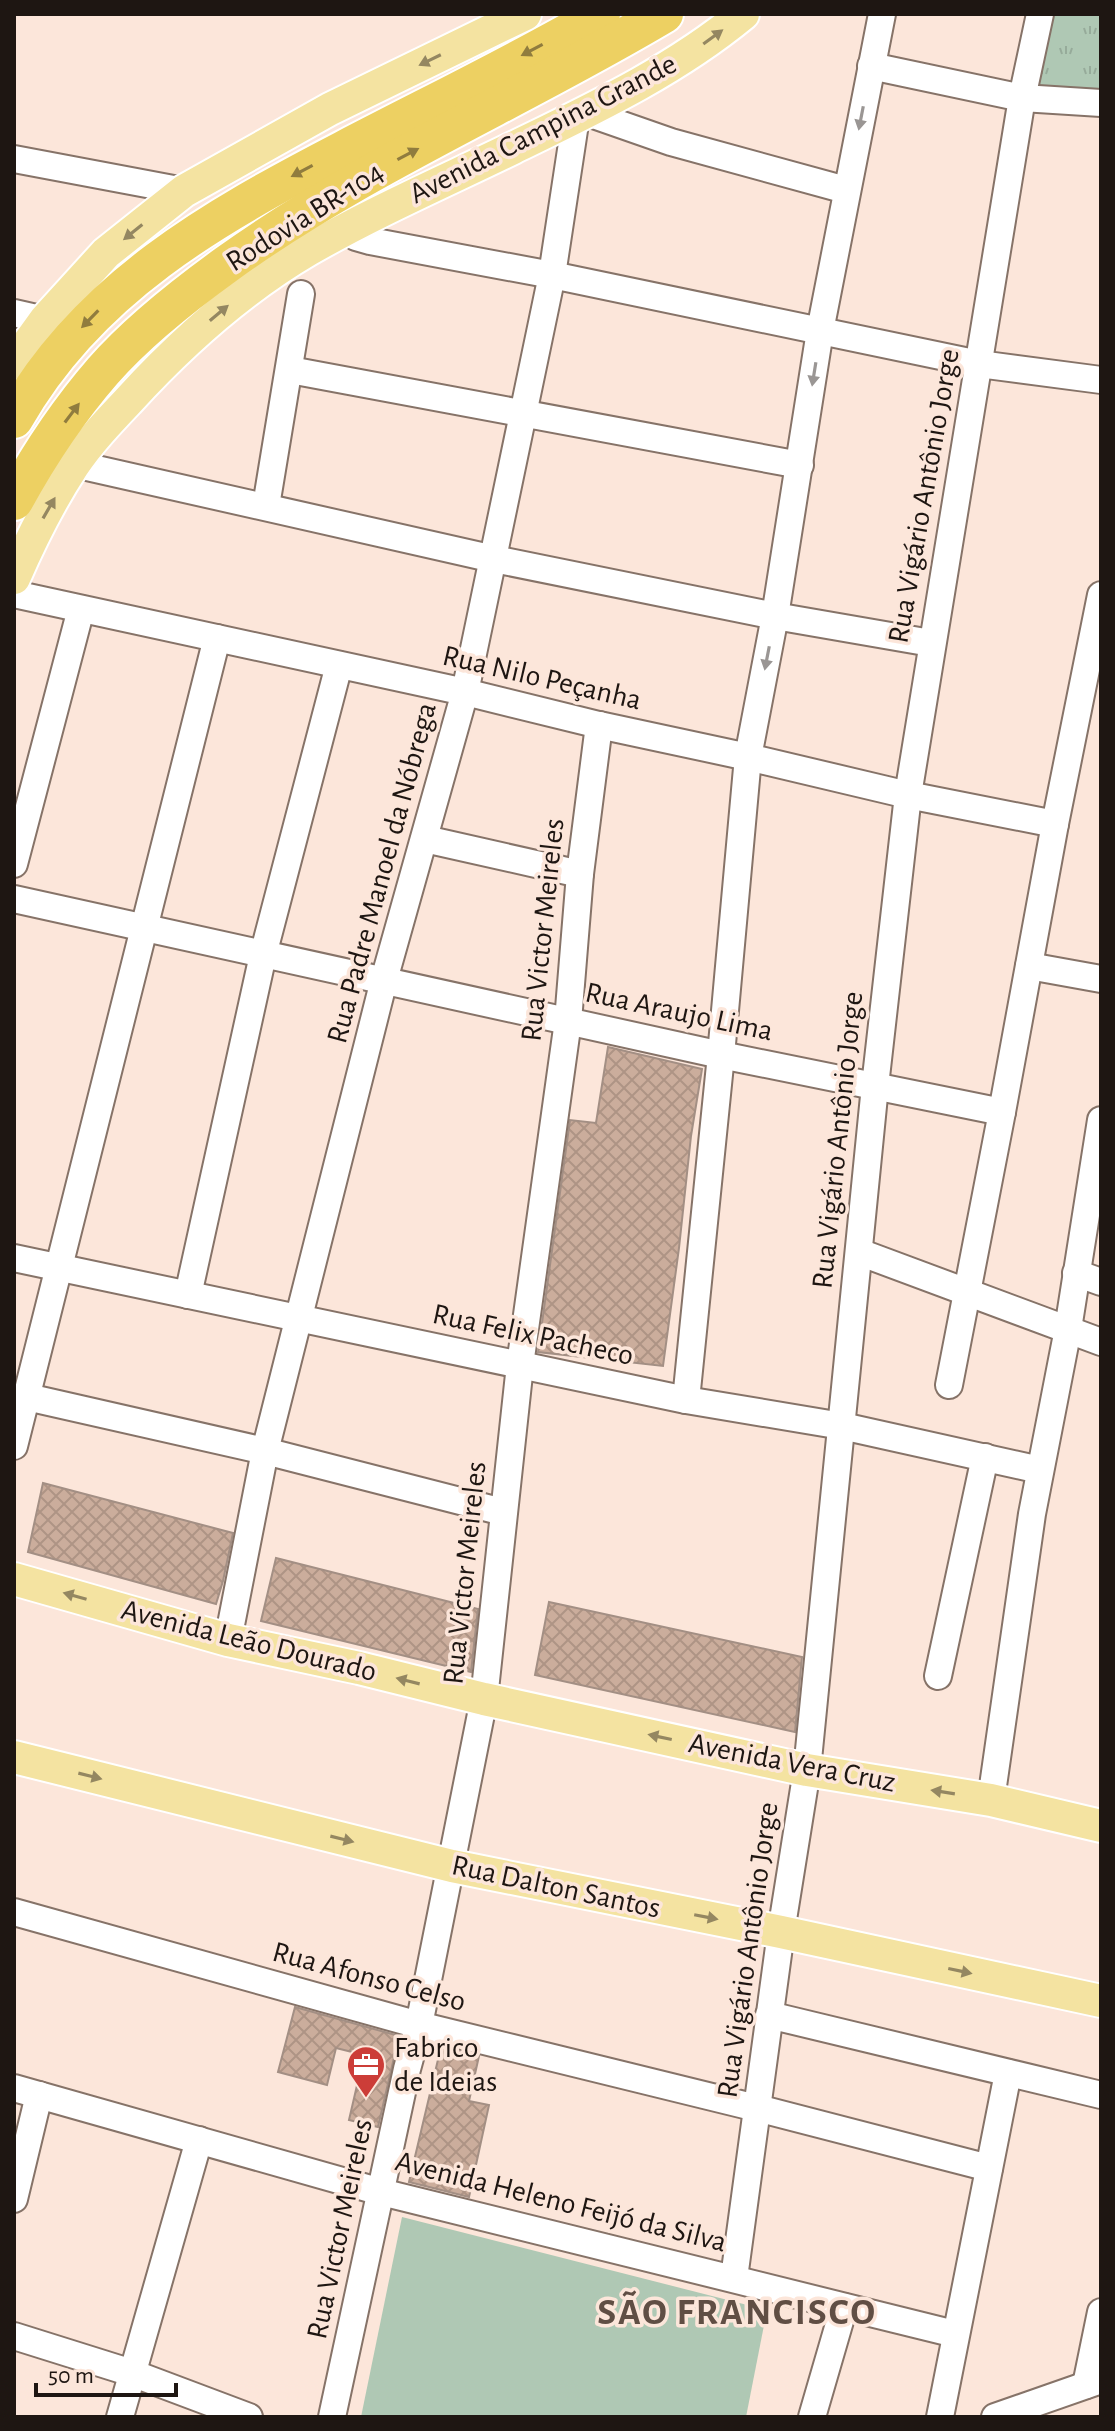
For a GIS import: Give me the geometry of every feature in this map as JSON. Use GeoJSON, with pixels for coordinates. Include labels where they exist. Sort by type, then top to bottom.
{"type":"FeatureCollection","features":[{"type":"Feature","properties":{"kind":"highway","name":"Rodovia BR-104"},"geometry":{"type":"LineString","coordinates":[[14,419],[28,395],[88,319],[155,260],[253,197],[601,14]]}},
{"type":"Feature","properties":{"kind":"highway","name":"Rodovia BR-104"},"geometry":{"type":"LineString","coordinates":[[14,501],[34,463],[103,370],[175,301],[277,228],[664,14]]}},
{"type":"Feature","properties":{"kind":"main road"},"geometry":{"type":"LineString","coordinates":[[14,363],[29,316],[184,191],[330,109],[525,14]]}},
{"type":"Feature","properties":{"kind":"main road","name":"Avenida Campina Grande"},"geometry":{"type":"LineString","coordinates":[[14,578],[33,534],[74,464],[128,400],[196,333],[243,293],[306,251],[347,229],[580,115],[668,68],[743,14]]}},
{"type":"Feature","properties":{"kind":"main road","name":"Avenida Leão Dourado"},"geometry":{"type":"LineString","coordinates":[[14,1579],[228,1640],[484,1699]]}},
{"type":"Feature","properties":{"kind":"main road","name":"Avenida Vera Cruz"},"geometry":{"type":"LineString","coordinates":[[484,1699],[807,1770],[991,1800],[1101,1826]]}},
{"type":"Feature","properties":{"kind":"main road","name":"Rua Dalton Santos"},"geometry":{"type":"LineString","coordinates":[[14,1757],[452,1866],[1101,2001]]}},
{"type":"Feature","properties":{"kind":"street"},"geometry":{"type":"LineString","coordinates":[[686,1400],[748,757],[775,616],[820,331],[882,14]]}},
{"type":"Feature","properties":{"kind":"street","name":"Rua Vigário Antônio Jorge"},"geometry":{"type":"LineString","coordinates":[[734,2278],[769,2015],[807,1770],[875,1086],[908,795],[1022,98],[1040,14]]}},
{"type":"Feature","properties":{"kind":"street"},"geometry":{"type":"LineString","coordinates":[[871,66],[1022,98],[1101,103]]}},
{"type":"Feature","properties":{"kind":"street"},"geometry":{"type":"LineString","coordinates":[[580,115],[846,190]]}},
{"type":"Feature","properties":{"kind":"street","name":"Rua Padre Manoel da Nóbrega"},"geometry":{"type":"LineString","coordinates":[[228,1640],[265,1451],[384,980],[465,692],[552,275],[580,115]]}},
{"type":"Feature","properties":{"kind":"street"},"geometry":{"type":"LineString","coordinates":[[14,159],[184,191]]}},
{"type":"Feature","properties":{"kind":"street"},"geometry":{"type":"LineString","coordinates":[[347,229],[356,237],[370,241],[552,275],[979,364],[1101,380]]}},
{"type":"Feature","properties":{"kind":"street"},"geometry":{"type":"LineString","coordinates":[[266,506],[301,294]]}},
{"type":"Feature","properties":{"kind":"street"},"geometry":{"type":"LineString","coordinates":[[290,370],[800,465]]}},
{"type":"Feature","properties":{"kind":"street"},"geometry":{"type":"LineString","coordinates":[[74,464],[494,559],[775,616],[931,643]]}},
{"type":"Feature","properties":{"kind":"street","name":"Rua Nilo Peçanha"},"geometry":{"type":"LineString","coordinates":[[14,594],[465,692],[908,795],[1055,824]]}},
{"type":"Feature","properties":{"kind":"street"},"geometry":{"type":"LineString","coordinates":[[949,1385],[1055,824],[1090,712],[1101,595]]}},
{"type":"Feature","properties":{"kind":"street"},"geometry":{"type":"LineString","coordinates":[[14,864],[81,609]]}},
{"type":"Feature","properties":{"kind":"street"},"geometry":{"type":"LineString","coordinates":[[14,1446],[217,638]]}},
{"type":"Feature","properties":{"kind":"street"},"geometry":{"type":"LineString","coordinates":[[188,1295],[263,955],[339,665]]}},
{"type":"Feature","properties":{"kind":"street","name":"Rua Victor Meireles"},"geometry":{"type":"LineString","coordinates":[[332,2417],[419,2025],[484,1699],[520,1365],[568,1021],[580,874],[599,725]]}},
{"type":"Feature","properties":{"kind":"street"},"geometry":{"type":"LineString","coordinates":[[425,839],[580,874]]}},
{"type":"Feature","properties":{"kind":"street","name":"Rua Araujo Lima"},"geometry":{"type":"LineString","coordinates":[[14,899],[721,1055],[1002,1112]]}},
{"type":"Feature","properties":{"kind":"street"},"geometry":{"type":"LineString","coordinates":[[1029,966],[1101,979]]}},
{"type":"Feature","properties":{"kind":"street"},"geometry":{"type":"LineString","coordinates":[[991,1800],[1040,1470],[1068,1329],[1101,1120]]}},
{"type":"Feature","properties":{"kind":"street"},"geometry":{"type":"LineString","coordinates":[[859,1252],[1101,1342]]}},
{"type":"Feature","properties":{"kind":"street","name":"Rua Felix Pacheco"},"geometry":{"type":"LineString","coordinates":[[14,1258],[686,1400],[842,1426],[1040,1470]]}},
{"type":"Feature","properties":{"kind":"street"},"geometry":{"type":"LineString","coordinates":[[1076,1273],[1101,1282]]}},
{"type":"Feature","properties":{"kind":"street"},"geometry":{"type":"LineString","coordinates":[[27,1397],[265,1451],[503,1512]]}},
{"type":"Feature","properties":{"kind":"street"},"geometry":{"type":"LineString","coordinates":[[938,1676],[985,1457]]}},
{"type":"Feature","properties":{"kind":"street","name":"Rua Afonso Celso"},"geometry":{"type":"LineString","coordinates":[[14,1912],[419,2025],[989,2168]]}},
{"type":"Feature","properties":{"kind":"street"},"geometry":{"type":"LineString","coordinates":[[769,2015],[1101,2095]]}},
{"type":"Feature","properties":{"kind":"street"},"geometry":{"type":"LineString","coordinates":[[940,2417],[1008,2073]]}},
{"type":"Feature","properties":{"kind":"street"},"geometry":{"type":"LineString","coordinates":[[14,2199],[26,2091]]}},
{"type":"Feature","properties":{"kind":"street","name":"Avenida Heleno Feijó da Silva"},"geometry":{"type":"LineString","coordinates":[[26,2091],[381,2192],[955,2334]]}},
{"type":"Feature","properties":{"kind":"street"},"geometry":{"type":"LineString","coordinates":[[120,2417],[199,2140]]}},
{"type":"Feature","properties":{"kind":"street"},"geometry":{"type":"LineString","coordinates":[[812,2417],[844,2307]]}},
{"type":"Feature","properties":{"kind":"street"},"geometry":{"type":"LineString","coordinates":[[995,2417],[1094,2383],[1101,2312]]}},
{"type":"Feature","properties":{"kind":"street"},"geometry":{"type":"LineString","coordinates":[[14,2336],[132,2373],[249,2417]]}},
{"type":"Feature","properties":{"kind":"green space"},"geometry":{"type":"Polygon","coordinates":[[[1047,14],[1101,14],[1101,95],[1030,92],[1047,14]]]}},
{"type":"Feature","properties":{"kind":"green space"},"geometry":{"type":"Polygon","coordinates":[[[402,2217],[767,2310],[746,2417],[361,2417],[402,2217]]]}},
{"type":"Feature","properties":{"kind":"building"},"geometry":{"type":"Polygon","coordinates":[[[608,1047],[702,1069],[663,1366],[538,1352],[570,1120],[596,1123],[608,1047]]]}},
{"type":"Feature","properties":{"kind":"building"},"geometry":{"type":"Polygon","coordinates":[[[43,1483],[233,1533],[216,1604],[28,1552],[43,1483]]]}},
{"type":"Feature","properties":{"kind":"building"},"geometry":{"type":"Polygon","coordinates":[[[276,1558],[478,1609],[471,1672],[261,1621],[276,1558]]]}},
{"type":"Feature","properties":{"kind":"building"},"geometry":{"type":"Polygon","coordinates":[[[549,1602],[802,1657],[795,1732],[535,1675],[549,1602]]]}},
{"type":"Feature","properties":{"kind":"building"},"geometry":{"type":"Polygon","coordinates":[[[295,2007],[399,2036],[378,2127],[349,2120],[364,2055],[336,2048],[327,2085],[278,2072],[295,2007]]]}},
{"type":"Feature","properties":{"kind":"building"},"geometry":{"type":"Polygon","coordinates":[[[441,2047],[479,2056],[469,2101],[489,2105],[469,2197],[409,2182],[441,2047]]]}},
{"type":"Feature","properties":{"kind":"place","name":"Fabrico de Ideias"},"geometry":{"type":"Point","coordinates":[366,2099]}},
{"type":"Feature","properties":{"kind":"district","name":"SÃO FRANCISCO"},"geometry":{"type":"Point","coordinates":[737,2313]}}]}
